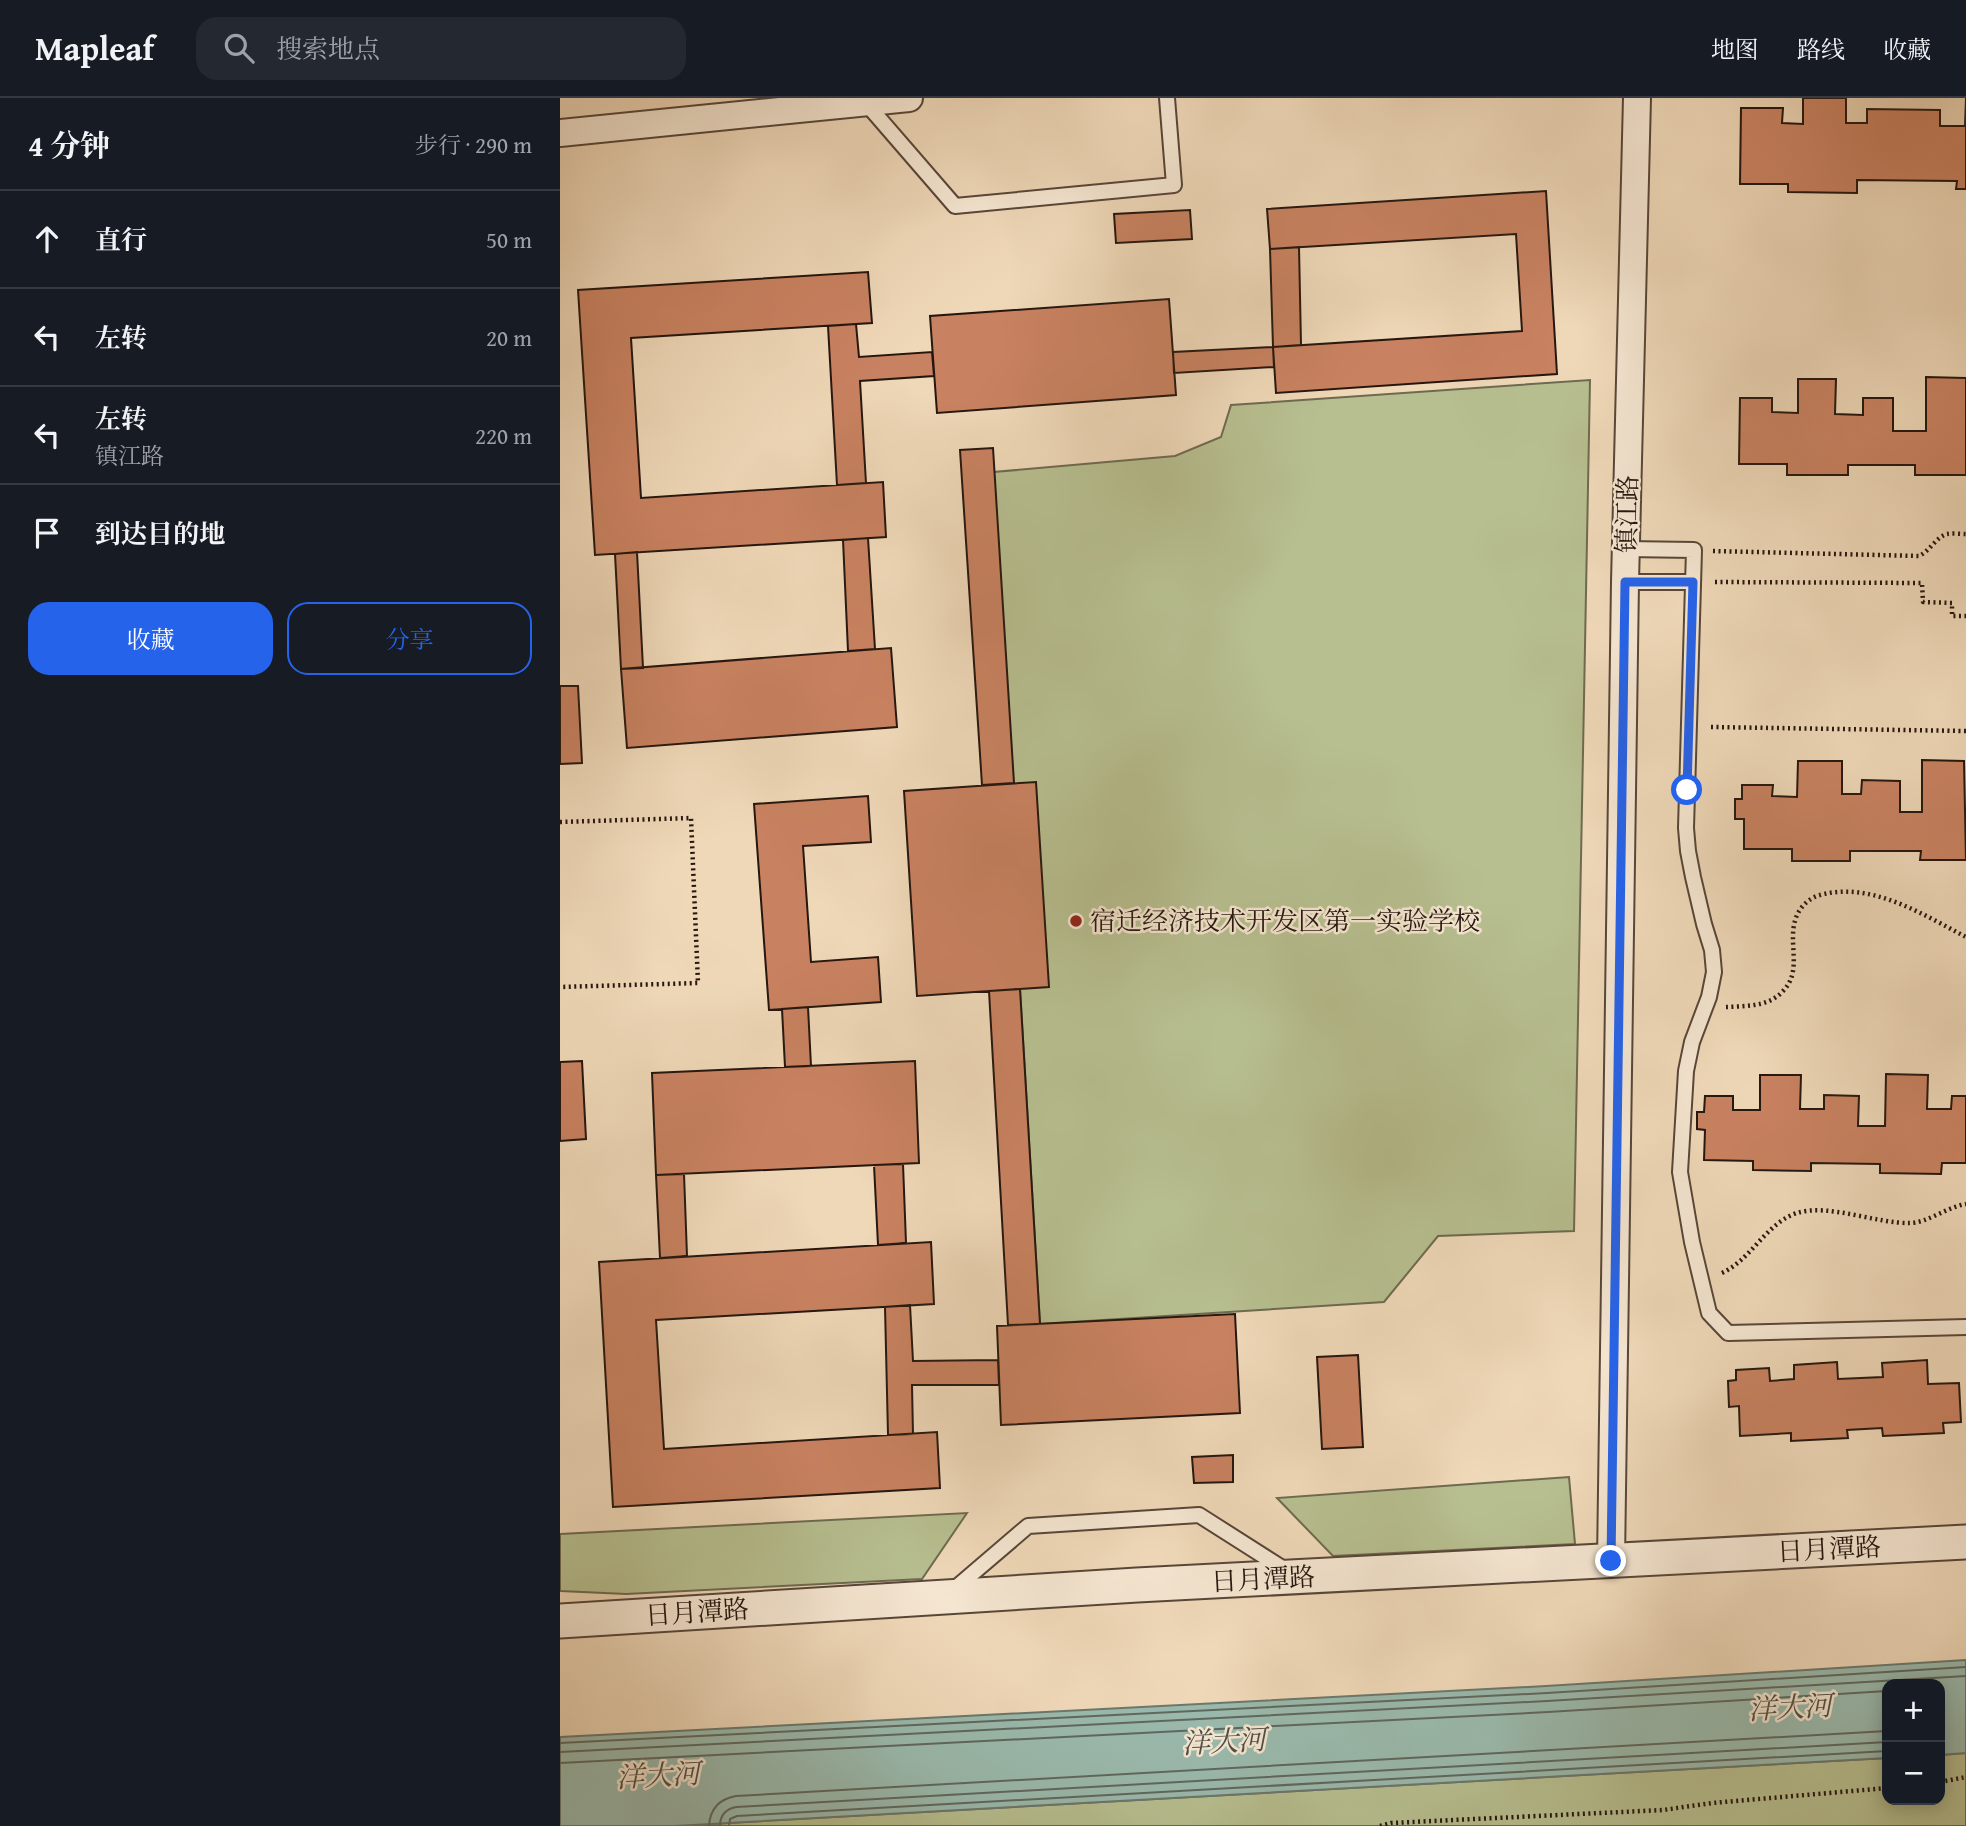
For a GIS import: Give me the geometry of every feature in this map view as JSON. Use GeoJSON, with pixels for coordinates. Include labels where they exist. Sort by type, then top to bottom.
{"type":"FeatureCollection","features":[{"type":"Feature","properties":{"kind":"street"},"geometry":{"type":"LineString","coordinates":[[560,133],[909,98]]}},
{"type":"Feature","properties":{"kind":"street","name":"镇江路"},"geometry":{"type":"LineString","coordinates":[[1611,1561],[1625,582],[1637,98]]}},
{"type":"Feature","properties":{"kind":"street","name":"日月潭路"},"geometry":{"type":"LineString","coordinates":[[560,1621],[1297,1577],[1966,1542]]}},
{"type":"Feature","properties":{"kind":"lane"},"geometry":{"type":"LineString","coordinates":[[865,102],[955,206],[1174,185],[1167,98]]}},
{"type":"Feature","properties":{"kind":"lane"},"geometry":{"type":"LineString","coordinates":[[1626,549],[1694,550],[1687,790],[1688,851],[1712,950],[1714,972],[1709,998],[1692,1042],[1686,1071],[1680,1172],[1692,1242],[1709,1313],[1728,1333],[1966,1327]]}},
{"type":"Feature","properties":{"kind":"lane"},"geometry":{"type":"LineString","coordinates":[[1625,582],[1693,582]]}},
{"type":"Feature","properties":{"kind":"lane"},"geometry":{"type":"LineString","coordinates":[[946,1597],[1028,1526],[1199,1515],[1297,1577]]}},
{"type":"Feature","properties":{"kind":"path"},"geometry":{"type":"LineString","coordinates":[[1694,550],[1919,556],[1928,552],[1935,542],[1947,534],[1966,534]]}},
{"type":"Feature","properties":{"kind":"path"},"geometry":{"type":"LineString","coordinates":[[1693,582],[1922,583],[1923,602],[1952,603],[1952,616],[1966,617]]}},
{"type":"Feature","properties":{"kind":"path"},"geometry":{"type":"LineString","coordinates":[[1690,726],[1966,732]]}},
{"type":"Feature","properties":{"kind":"path"},"geometry":{"type":"LineString","coordinates":[[560,822],[691,818],[698,983],[560,987]]}},
{"type":"Feature","properties":{"kind":"path"},"geometry":{"type":"LineString","coordinates":[[1705,1008],[1755,1005],[1782,993],[1793,978],[1792,939],[1795,919],[1802,906],[1814,897],[1831,892],[1858,891],[1878,896],[1966,937]]}},
{"type":"Feature","properties":{"kind":"path"},"geometry":{"type":"LineString","coordinates":[[1702,1282],[1729,1270],[1774,1227],[1799,1212],[1813,1210],[1913,1223],[1953,1206],[1966,1204]]}},
{"type":"Feature","properties":{"kind":"path"},"geometry":{"type":"LineString","coordinates":[[1945,1781],[1966,1777]]}},
{"type":"Feature","properties":{"kind":"path"},"geometry":{"type":"LineString","coordinates":[[1380,1826],[1391,1823],[1663,1810],[1882,1787]]}},
{"type":"Feature","properties":{"kind":"green space"},"geometry":{"type":"Polygon","coordinates":[[[1590,380],[1574,1231],[1438,1236],[1384,1302],[1040,1324],[994,472],[1175,456],[1221,437],[1231,405],[1590,380]]]}},
{"type":"Feature","properties":{"kind":"green space"},"geometry":{"type":"Polygon","coordinates":[[[1569,1477],[1575,1544],[1333,1556],[1277,1498],[1569,1477]]]}},
{"type":"Feature","properties":{"kind":"green space"},"geometry":{"type":"Polygon","coordinates":[[[967,1513],[922,1579],[626,1594],[560,1591],[560,1534],[967,1513]]]}},
{"type":"Feature","properties":{"kind":"green space"},"geometry":{"type":"Polygon","coordinates":[[[1966,1753],[1966,1826],[675,1826],[1882,1758],[1882,1805],[1945,1805],[1945,1755],[1966,1753]]]}},
{"type":"Feature","properties":{"kind":"water","name":"洋大河"},"geometry":{"type":"Polygon","coordinates":[[[1966,1660],[1966,1753],[1945,1755],[1945,1679],[1882,1679],[1882,1758],[675,1826],[560,1826],[560,1737],[1546,1686],[1966,1660]]]}},
{"type":"Feature","properties":{"kind":"building"},"geometry":{"type":"Polygon","coordinates":[[[1803,98],[1846,98],[1846,123],[1867,123],[1867,109],[1940,110],[1940,126],[1965,126],[1966,98],[1966,189],[1956,189],[1957,181],[1857,180],[1857,193],[1788,192],[1788,184],[1740,184],[1741,108],[1783,108],[1782,123],[1803,124],[1803,98]]]}},
{"type":"Feature","properties":{"kind":"building"},"geometry":{"type":"Polygon","coordinates":[[[1546,191],[1557,374],[1276,393],[1273,347],[1522,331],[1516,234],[1270,249],[1267,209],[1546,191]]]}},
{"type":"Feature","properties":{"kind":"building"},"geometry":{"type":"Polygon","coordinates":[[[1190,210],[1192,239],[1116,243],[1114,214],[1190,210]]]}},
{"type":"Feature","properties":{"kind":"building"},"geometry":{"type":"Polygon","coordinates":[[[1299,247],[1301,345],[1273,347],[1270,249],[1299,247]]]}},
{"type":"Feature","properties":{"kind":"building"},"geometry":{"type":"Polygon","coordinates":[[[868,272],[872,323],[631,338],[641,498],[883,482],[886,537],[595,555],[578,290],[868,272]]]}},
{"type":"Feature","properties":{"kind":"building"},"geometry":{"type":"Polygon","coordinates":[[[1169,299],[1176,395],[937,413],[930,316],[1169,299]]]}},
{"type":"Feature","properties":{"kind":"building"},"geometry":{"type":"Polygon","coordinates":[[[856,324],[859,357],[932,352],[934,376],[860,381],[866,483],[837,485],[828,326],[856,324]]]}},
{"type":"Feature","properties":{"kind":"building"},"geometry":{"type":"Polygon","coordinates":[[[1273,347],[1274,367],[1174,373],[1173,352],[1273,347]]]}},
{"type":"Feature","properties":{"kind":"building"},"geometry":{"type":"Polygon","coordinates":[[[1926,377],[1966,378],[1966,475],[1915,475],[1915,465],[1848,465],[1848,475],[1787,475],[1787,464],[1739,464],[1740,398],[1772,398],[1772,412],[1798,413],[1798,379],[1836,379],[1835,414],[1863,415],[1863,398],[1893,398],[1893,431],[1926,431],[1926,377]]]}},
{"type":"Feature","properties":{"kind":"building"},"geometry":{"type":"Polygon","coordinates":[[[993,448],[1014,783],[982,785],[960,450],[993,448]]]}},
{"type":"Feature","properties":{"kind":"building"},"geometry":{"type":"Polygon","coordinates":[[[868,538],[875,649],[848,651],[843,540],[868,538]]]}},
{"type":"Feature","properties":{"kind":"building"},"geometry":{"type":"Polygon","coordinates":[[[637,552],[643,668],[621,669],[615,554],[637,552]]]}},
{"type":"Feature","properties":{"kind":"building"},"geometry":{"type":"Polygon","coordinates":[[[891,648],[897,727],[627,748],[621,669],[891,648]]]}},
{"type":"Feature","properties":{"kind":"building"},"geometry":{"type":"Polygon","coordinates":[[[560,686],[578,686],[582,763],[560,764],[560,686]]]}},
{"type":"Feature","properties":{"kind":"building"},"geometry":{"type":"Polygon","coordinates":[[[1922,760],[1964,761],[1966,860],[1920,860],[1921,851],[1850,851],[1850,861],[1792,861],[1792,849],[1744,849],[1744,819],[1735,819],[1735,799],[1742,799],[1742,785],[1773,785],[1772,796],[1797,797],[1798,761],[1842,761],[1842,794],[1861,794],[1862,780],[1900,781],[1900,812],[1922,812],[1922,760]]]}},
{"type":"Feature","properties":{"kind":"building"},"geometry":{"type":"Polygon","coordinates":[[[1036,782],[1049,987],[917,996],[904,791],[1036,782]]]}},
{"type":"Feature","properties":{"kind":"building"},"geometry":{"type":"Polygon","coordinates":[[[868,796],[871,842],[803,846],[811,962],[878,957],[881,1002],[769,1010],[754,804],[868,796]]]}},
{"type":"Feature","properties":{"kind":"building"},"geometry":{"type":"Polygon","coordinates":[[[1020,989],[1040,1324],[1008,1325],[989,991],[1020,989]]]}},
{"type":"Feature","properties":{"kind":"building"},"geometry":{"type":"Polygon","coordinates":[[[808,1007],[811,1066],[785,1067],[782,1009],[808,1007]]]}},
{"type":"Feature","properties":{"kind":"building"},"geometry":{"type":"Polygon","coordinates":[[[582,1061],[586,1139],[560,1141],[560,1062],[582,1061]]]}},
{"type":"Feature","properties":{"kind":"building"},"geometry":{"type":"Polygon","coordinates":[[[915,1061],[919,1163],[656,1175],[652,1073],[915,1061]]]}},
{"type":"Feature","properties":{"kind":"building"},"geometry":{"type":"Polygon","coordinates":[[[1886,1074],[1928,1075],[1927,1109],[1951,1109],[1952,1096],[1966,1096],[1966,1163],[1942,1163],[1941,1174],[1880,1173],[1880,1164],[1811,1163],[1811,1171],[1753,1170],[1753,1161],[1704,1160],[1705,1130],[1697,1129],[1697,1112],[1704,1112],[1705,1096],[1733,1096],[1733,1110],[1760,1110],[1760,1075],[1801,1075],[1800,1109],[1824,1109],[1824,1095],[1859,1096],[1858,1126],[1885,1126],[1886,1074]]]}},
{"type":"Feature","properties":{"kind":"building"},"geometry":{"type":"Polygon","coordinates":[[[903,1164],[906,1243],[878,1245],[874,1165],[903,1164]]]}},
{"type":"Feature","properties":{"kind":"building"},"geometry":{"type":"Polygon","coordinates":[[[684,1174],[687,1256],[660,1258],[656,1175],[684,1174]]]}},
{"type":"Feature","properties":{"kind":"building"},"geometry":{"type":"Polygon","coordinates":[[[931,1242],[934,1304],[656,1320],[664,1449],[937,1432],[940,1488],[613,1507],[599,1262],[931,1242]]]}},
{"type":"Feature","properties":{"kind":"building"},"geometry":{"type":"Polygon","coordinates":[[[910,1305],[913,1361],[998,1360],[999,1385],[912,1385],[913,1434],[888,1435],[885,1307],[910,1305]]]}},
{"type":"Feature","properties":{"kind":"building"},"geometry":{"type":"Polygon","coordinates":[[[1235,1314],[1240,1413],[1001,1425],[997,1326],[1235,1314]]]}},
{"type":"Feature","properties":{"kind":"building"},"geometry":{"type":"Polygon","coordinates":[[[1358,1355],[1363,1447],[1322,1449],[1317,1357],[1358,1355]]]}},
{"type":"Feature","properties":{"kind":"building"},"geometry":{"type":"Polygon","coordinates":[[[1927,1360],[1928,1384],[1959,1383],[1961,1422],[1943,1423],[1944,1433],[1883,1436],[1882,1428],[1847,1430],[1848,1438],[1791,1441],[1791,1433],[1740,1436],[1739,1406],[1729,1407],[1728,1381],[1736,1380],[1736,1370],[1769,1368],[1770,1381],[1794,1379],[1794,1365],[1837,1362],[1838,1379],[1883,1377],[1882,1363],[1927,1360]]]}},
{"type":"Feature","properties":{"kind":"building"},"geometry":{"type":"Polygon","coordinates":[[[1233,1455],[1233,1482],[1194,1483],[1192,1457],[1233,1455]]]}},
{"type":"Feature","properties":{"kind":"place","name":"宿迁经济技术开发区第一实验学校"},"geometry":{"type":"Point","coordinates":[1076,921]}},
{"type":"Feature","properties":{"kind":"route"},"geometry":{"type":"LineString","coordinates":[[1611,1561],[1625,582],[1693,582],[1687,790]]}}]}
